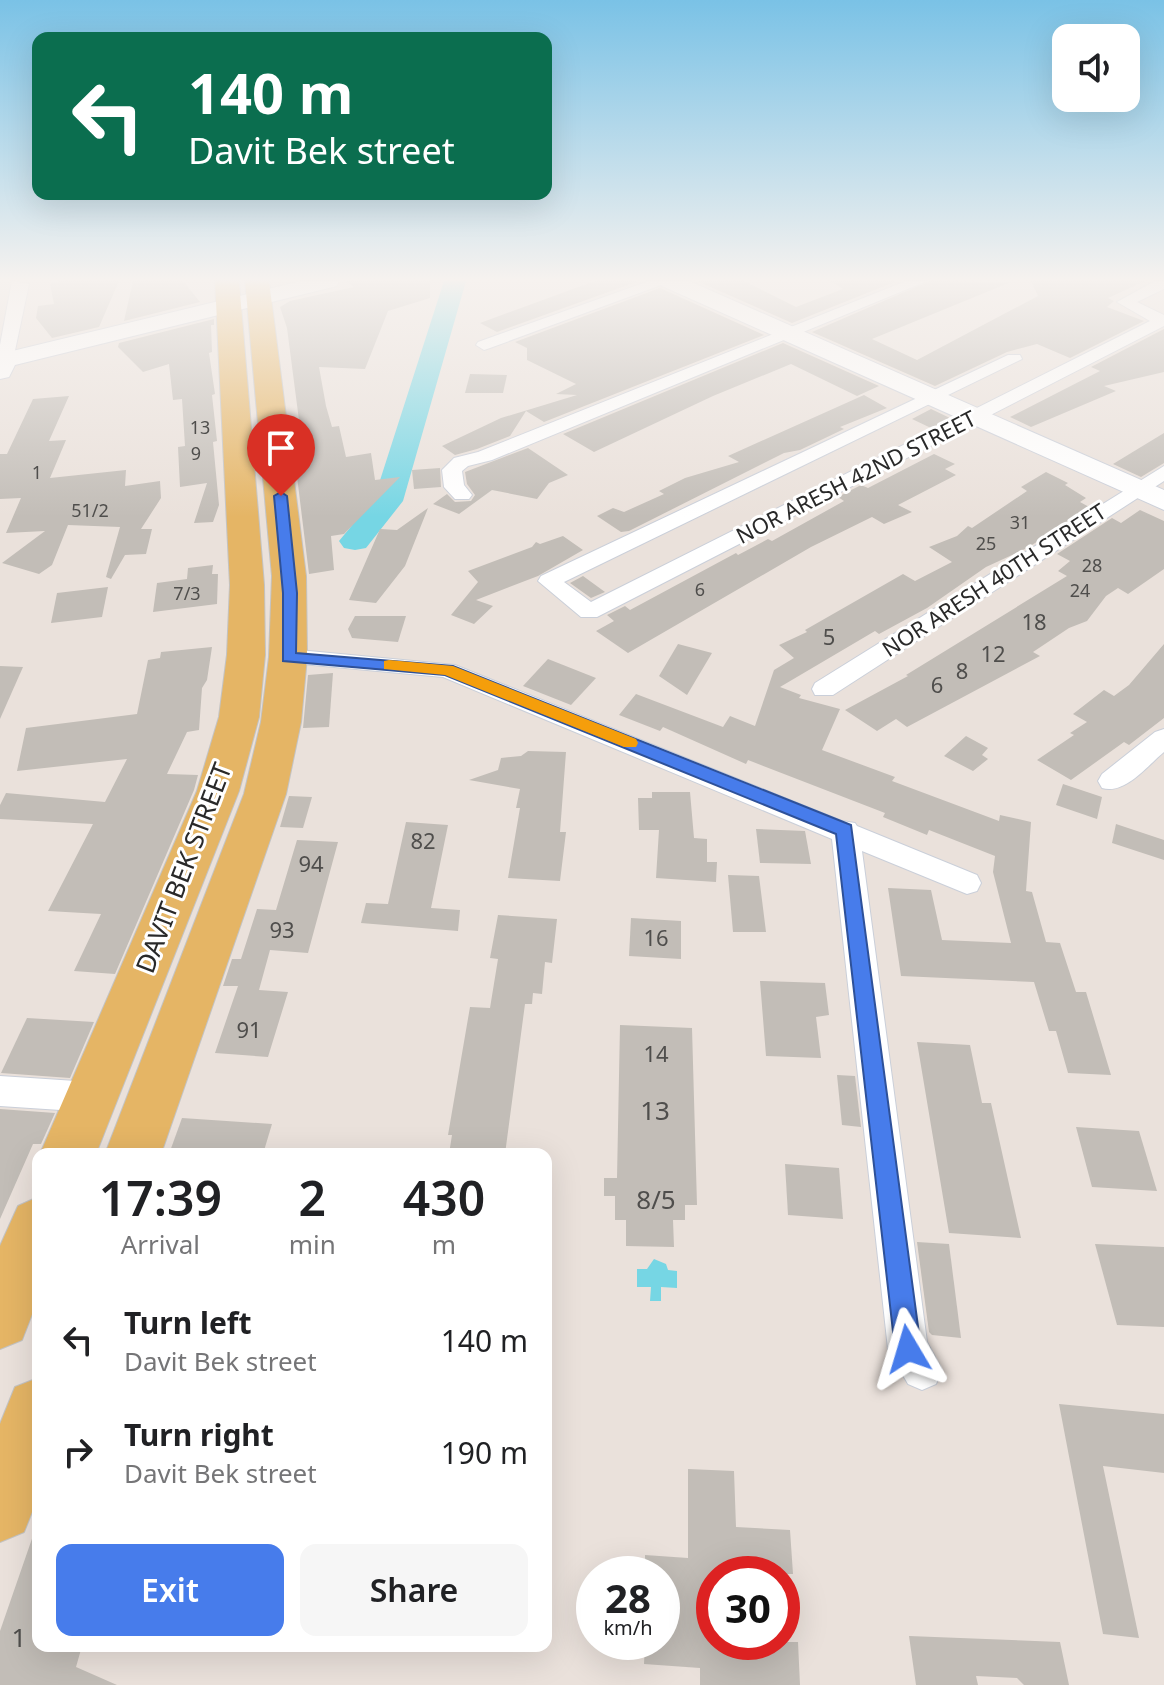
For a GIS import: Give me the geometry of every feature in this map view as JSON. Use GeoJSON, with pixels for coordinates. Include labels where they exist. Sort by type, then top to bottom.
{"type":"FeatureCollection","features":[{"type":"Feature","properties":{"kind":"main road","name":"DAVIT BEK STREET"},"geometry":{"type":"LineString","coordinates":[[70,1148],[218,791],[239,717],[246,655],[247,585],[244,360]]}},
{"type":"Feature","properties":{"kind":"main road","name":"DAVIT BEK STREET"},"geometry":{"type":"LineString","coordinates":[[135,1148],[265,794],[281,722],[288,657],[289,576],[254,360]]}},
{"type":"Feature","properties":{"kind":"main road"},"geometry":{"type":"LineString","coordinates":[[0,1318],[32,1241]]}},
{"type":"Feature","properties":{"kind":"main road"},"geometry":{"type":"LineString","coordinates":[[0,1508],[32,1425]]}},
{"type":"Feature","properties":{"kind":"street"},"geometry":{"type":"LineString","coordinates":[[2,366],[23,360]]}},
{"type":"Feature","properties":{"kind":"street"},"geometry":{"type":"LineString","coordinates":[[462,495],[454,487],[452,470],[461,462],[485,456],[724,360]]}},
{"type":"Feature","properties":{"kind":"street"},"geometry":{"type":"LineString","coordinates":[[848,360],[1164,501]]}},
{"type":"Feature","properties":{"kind":"street"},"geometry":{"type":"LineString","coordinates":[[932,396],[1013,360]]}},
{"type":"Feature","properties":{"kind":"street","name":"NOR ARESH 42ND STREET"},"geometry":{"type":"LineString","coordinates":[[932,396],[549,581],[589,612],[1087,360]]}},
{"type":"Feature","properties":{"kind":"street","name":"NOR ARESH 40TH STREET"},"geometry":{"type":"LineString","coordinates":[[824,689],[1164,472]]}},
{"type":"Feature","properties":{"kind":"street"},"geometry":{"type":"LineString","coordinates":[[288,657],[447,670],[845,830],[967,883]]}},
{"type":"Feature","properties":{"kind":"street"},"geometry":{"type":"LineString","coordinates":[[1111,781],[1164,738]]}},
{"type":"Feature","properties":{"kind":"street"},"geometry":{"type":"LineString","coordinates":[[845,830],[908,1349],[922,1370]]}},
{"type":"Feature","properties":{"kind":"street"},"geometry":{"type":"LineString","coordinates":[[0,1091],[91,1097]]}},
{"type":"Feature","properties":{"kind":"water"},"geometry":{"type":"Polygon","coordinates":[[[654,1259],[666,1264],[668,1270],[677,1271],[677,1288],[661,1287],[661,1301],[650,1301],[651,1287],[637,1287],[637,1269],[647,1269],[654,1259]]]}},
{"type":"Feature","properties":{"kind":"building"},"geometry":{"type":"Polygon","coordinates":[[[131,360],[210,360],[215,394],[212,395],[217,441],[213,442],[219,505],[213,522],[194,523],[207,483],[180,487],[178,447],[185,446],[182,399],[173,400],[169,364],[143,372],[131,360]]]}},
{"type":"Feature","properties":{"kind":"building"},"geometry":{"type":"Polygon","coordinates":[[[291,360],[369,360],[365,369],[319,367],[326,406],[332,427],[339,426],[346,457],[371,453],[375,480],[400,477],[344,534],[331,536],[334,570],[309,574],[294,452],[303,451],[291,360]]]}},
{"type":"Feature","properties":{"kind":"building"},"geometry":{"type":"Polygon","coordinates":[[[527,360],[702,360],[544,422],[526,411],[510,436],[477,449],[455,455],[442,446],[501,418],[577,395],[556,394],[576,384],[527,360]]]}},
{"type":"Feature","properties":{"kind":"building"},"geometry":{"type":"Polygon","coordinates":[[[743,360],[820,360],[879,386],[857,396],[791,364],[713,396],[594,452],[563,434],[743,360]]]}},
{"type":"Feature","properties":{"kind":"building"},"geometry":{"type":"Polygon","coordinates":[[[875,360],[991,360],[935,386],[875,360]]]}},
{"type":"Feature","properties":{"kind":"building"},"geometry":{"type":"Polygon","coordinates":[[[1105,360],[1164,360],[1164,372],[1104,386],[1116,391],[1031,427],[1010,417],[1100,371],[1091,367],[1105,360]]]}},
{"type":"Feature","properties":{"kind":"building"},"geometry":{"type":"Polygon","coordinates":[[[470,374],[507,375],[503,393],[465,393],[470,374]]]}},
{"type":"Feature","properties":{"kind":"building"},"geometry":{"type":"Polygon","coordinates":[[[864,395],[887,408],[840,427],[844,429],[800,450],[784,453],[629,531],[621,532],[597,516],[613,508],[624,512],[664,494],[659,491],[685,478],[739,462],[728,456],[864,395]]]}},
{"type":"Feature","properties":{"kind":"building"},"geometry":{"type":"Polygon","coordinates":[[[69,396],[49,441],[66,440],[50,478],[126,470],[125,486],[160,481],[161,498],[141,529],[152,529],[146,554],[125,555],[111,579],[106,577],[120,527],[68,525],[52,565],[39,574],[2,563],[45,531],[6,533],[21,498],[0,499],[0,454],[7,454],[33,399],[69,396]]]}},
{"type":"Feature","properties":{"kind":"building"},"geometry":{"type":"Polygon","coordinates":[[[931,409],[950,418],[931,428],[912,419],[931,409]]]}},
{"type":"Feature","properties":{"kind":"building"},"geometry":{"type":"Polygon","coordinates":[[[1164,433],[1164,463],[1141,477],[1113,464],[1164,433]]]}},
{"type":"Feature","properties":{"kind":"building"},"geometry":{"type":"Polygon","coordinates":[[[528,448],[568,475],[549,483],[537,499],[492,490],[459,514],[433,504],[447,494],[455,502],[471,501],[475,495],[467,484],[465,472],[528,448]]]}},
{"type":"Feature","properties":{"kind":"building"},"geometry":{"type":"Polygon","coordinates":[[[934,454],[955,464],[945,469],[956,475],[898,505],[912,512],[884,524],[872,517],[811,547],[628,653],[596,631],[614,621],[607,615],[625,606],[630,610],[736,553],[738,555],[768,539],[772,541],[844,501],[838,497],[861,485],[868,488],[934,454]]]}},
{"type":"Feature","properties":{"kind":"building"},"geometry":{"type":"Polygon","coordinates":[[[440,468],[441,487],[414,489],[412,470],[440,468]]]}},
{"type":"Feature","properties":{"kind":"building"},"geometry":{"type":"Polygon","coordinates":[[[1046,472],[1068,483],[1065,485],[1086,498],[1080,502],[1091,508],[1027,548],[986,567],[927,608],[879,634],[875,631],[780,687],[801,695],[799,698],[840,709],[822,750],[895,777],[892,781],[999,821],[1000,815],[1031,822],[1026,891],[1032,892],[1046,942],[1060,943],[1076,992],[1086,992],[1111,1075],[1068,1073],[1056,1031],[1049,1031],[1034,982],[901,976],[888,888],[931,890],[942,940],[1011,943],[993,872],[995,856],[929,830],[927,835],[883,817],[885,813],[748,760],[746,764],[663,727],[660,731],[619,715],[636,694],[723,727],[730,716],[755,726],[774,670],[794,658],[779,645],[807,632],[805,630],[903,574],[915,581],[952,562],[929,547],[957,536],[968,526],[972,528],[1027,491],[1021,487],[1046,472]]]}},
{"type":"Feature","properties":{"kind":"building"},"geometry":{"type":"Polygon","coordinates":[[[428,508],[405,566],[376,603],[349,600],[380,529],[397,530],[428,508]]]}},
{"type":"Feature","properties":{"kind":"building"},"geometry":{"type":"Polygon","coordinates":[[[1140,510],[1164,521],[1164,569],[1128,594],[1118,588],[1106,596],[1087,621],[1069,628],[1033,652],[1040,656],[907,727],[896,719],[877,731],[845,710],[908,676],[1067,576],[1058,571],[1070,561],[1057,554],[1112,518],[1121,523],[1140,510]]]}},
{"type":"Feature","properties":{"kind":"building"},"geometry":{"type":"Polygon","coordinates":[[[563,536],[583,550],[538,576],[476,600],[493,606],[474,624],[451,615],[478,582],[468,571],[532,547],[536,542],[540,544],[563,536]]]}},
{"type":"Feature","properties":{"kind":"building"},"geometry":{"type":"Polygon","coordinates":[[[213,565],[212,574],[218,574],[217,604],[153,612],[157,583],[187,579],[188,568],[213,565]]]}},
{"type":"Feature","properties":{"kind":"building"},"geometry":{"type":"Polygon","coordinates":[[[583,576],[605,592],[591,598],[570,583],[583,576]]]}},
{"type":"Feature","properties":{"kind":"building"},"geometry":{"type":"Polygon","coordinates":[[[108,587],[102,617],[51,623],[57,593],[108,587]]]}},
{"type":"Feature","properties":{"kind":"building"},"geometry":{"type":"Polygon","coordinates":[[[355,616],[406,616],[398,642],[352,638],[348,629],[355,616]]]}},
{"type":"Feature","properties":{"kind":"building"},"geometry":{"type":"Polygon","coordinates":[[[678,644],[712,653],[687,695],[659,676],[678,644]]]}},
{"type":"Feature","properties":{"kind":"building"},"geometry":{"type":"Polygon","coordinates":[[[1164,644],[1164,718],[1129,745],[1124,742],[1071,780],[1037,760],[1074,735],[1070,733],[1087,722],[1073,714],[1104,690],[1114,696],[1129,685],[1164,644]]]}},
{"type":"Feature","properties":{"kind":"building"},"geometry":{"type":"Polygon","coordinates":[[[212,647],[207,680],[202,688],[199,730],[187,732],[167,774],[198,775],[194,790],[115,974],[74,971],[101,914],[48,911],[93,824],[0,819],[0,805],[6,793],[105,802],[127,759],[17,771],[26,728],[137,714],[148,660],[160,658],[161,652],[212,647]]]}},
{"type":"Feature","properties":{"kind":"building"},"geometry":{"type":"Polygon","coordinates":[[[548,659],[596,678],[571,705],[523,686],[548,659]]]}},
{"type":"Feature","properties":{"kind":"building"},"geometry":{"type":"Polygon","coordinates":[[[0,666],[23,667],[0,719],[0,666]]]}},
{"type":"Feature","properties":{"kind":"building"},"geometry":{"type":"Polygon","coordinates":[[[333,673],[329,727],[303,728],[308,675],[333,673]]]}},
{"type":"Feature","properties":{"kind":"building"},"geometry":{"type":"Polygon","coordinates":[[[966,736],[988,748],[982,755],[988,759],[973,771],[944,756],[966,736]]]}},
{"type":"Feature","properties":{"kind":"building"},"geometry":{"type":"Polygon","coordinates":[[[528,751],[566,752],[560,832],[566,832],[560,881],[508,878],[520,808],[516,808],[520,789],[469,780],[498,770],[501,758],[521,756],[528,751]]]}},
{"type":"Feature","properties":{"kind":"building"},"geometry":{"type":"Polygon","coordinates":[[[1063,784],[1102,797],[1097,819],[1056,805],[1063,784]]]}},
{"type":"Feature","properties":{"kind":"building"},"geometry":{"type":"Polygon","coordinates":[[[652,792],[690,792],[694,838],[707,839],[707,862],[717,862],[716,882],[656,878],[659,830],[639,830],[638,798],[652,798],[652,792]]]}},
{"type":"Feature","properties":{"kind":"building"},"geometry":{"type":"Polygon","coordinates":[[[289,796],[312,797],[303,828],[280,827],[289,796]]]}},
{"type":"Feature","properties":{"kind":"building"},"geometry":{"type":"Polygon","coordinates":[[[406,822],[448,825],[431,908],[460,910],[458,931],[361,923],[366,903],[388,904],[406,822]]]}},
{"type":"Feature","properties":{"kind":"building"},"geometry":{"type":"Polygon","coordinates":[[[1116,824],[1164,840],[1164,860],[1112,843],[1116,824]]]}},
{"type":"Feature","properties":{"kind":"building"},"geometry":{"type":"Polygon","coordinates":[[[756,829],[805,831],[811,864],[760,863],[756,829]]]}},
{"type":"Feature","properties":{"kind":"building"},"geometry":{"type":"Polygon","coordinates":[[[297,840],[338,842],[308,953],[270,950],[259,990],[288,992],[268,1057],[215,1053],[238,986],[223,986],[232,959],[241,959],[257,909],[276,910],[297,840]]]}},
{"type":"Feature","properties":{"kind":"building"},"geometry":{"type":"Polygon","coordinates":[[[728,875],[759,876],[766,932],[733,932],[728,875]]]}},
{"type":"Feature","properties":{"kind":"building"},"geometry":{"type":"Polygon","coordinates":[[[498,915],[557,919],[552,963],[545,962],[542,994],[533,993],[532,1004],[525,1004],[506,1148],[450,1148],[452,1135],[448,1135],[470,1007],[490,1008],[498,959],[490,958],[498,915]]]}},
{"type":"Feature","properties":{"kind":"building"},"geometry":{"type":"Polygon","coordinates":[[[631,918],[681,921],[681,959],[629,956],[631,918]]]}},
{"type":"Feature","properties":{"kind":"building"},"geometry":{"type":"Polygon","coordinates":[[[760,981],[825,983],[829,1015],[816,1017],[821,1058],[766,1056],[760,981]]]}},
{"type":"Feature","properties":{"kind":"building"},"geometry":{"type":"Polygon","coordinates":[[[27,1018],[94,1022],[70,1078],[1,1073],[27,1018]]]}},
{"type":"Feature","properties":{"kind":"building"},"geometry":{"type":"Polygon","coordinates":[[[620,1025],[692,1028],[697,1205],[685,1205],[685,1220],[673,1220],[674,1247],[626,1246],[626,1220],[615,1220],[615,1196],[604,1196],[604,1178],[617,1178],[620,1025]]]}},
{"type":"Feature","properties":{"kind":"building"},"geometry":{"type":"Polygon","coordinates":[[[917,1042],[970,1045],[982,1103],[991,1103],[1021,1238],[949,1233],[917,1042]]]}},
{"type":"Feature","properties":{"kind":"building"},"geometry":{"type":"Polygon","coordinates":[[[837,1075],[855,1076],[861,1127],[842,1125],[837,1075]]]}},
{"type":"Feature","properties":{"kind":"building"},"geometry":{"type":"Polygon","coordinates":[[[0,1109],[55,1113],[41,1144],[33,1144],[0,1219],[0,1109]]]}},
{"type":"Feature","properties":{"kind":"building"},"geometry":{"type":"Polygon","coordinates":[[[182,1118],[272,1124],[265,1148],[171,1148],[182,1118]]]}},
{"type":"Feature","properties":{"kind":"building"},"geometry":{"type":"Polygon","coordinates":[[[1076,1127],[1139,1131],[1157,1191],[1092,1187],[1076,1127]]]}},
{"type":"Feature","properties":{"kind":"building"},"geometry":{"type":"Polygon","coordinates":[[[785,1164],[839,1168],[843,1219],[788,1215],[785,1164]]]}},
{"type":"Feature","properties":{"kind":"building"},"geometry":{"type":"Polygon","coordinates":[[[917,1242],[949,1244],[961,1338],[929,1332],[917,1242]]]}},
{"type":"Feature","properties":{"kind":"building"},"geometry":{"type":"Polygon","coordinates":[[[1095,1244],[1164,1247],[1164,1327],[1117,1325],[1095,1244]]]}},
{"type":"Feature","properties":{"kind":"building"},"geometry":{"type":"Polygon","coordinates":[[[1059,1404],[1164,1414],[1164,1473],[1103,1466],[1139,1638],[1103,1634],[1059,1404]]]}},
{"type":"Feature","properties":{"kind":"building"},"geometry":{"type":"Polygon","coordinates":[[[688,1469],[734,1471],[736,1527],[790,1530],[792,1556],[696,1556],[696,1660],[799,1660],[800,1685],[700,1685],[700,1668],[644,1664],[644,1660],[680,1660],[680,1557],[688,1558],[688,1469]]]}},
{"type":"Feature","properties":{"kind":"building"},"geometry":{"type":"Polygon","coordinates":[[[32,1539],[32,1652],[80,1652],[76,1667],[117,1685],[0,1685],[0,1631],[32,1539]]]}},
{"type":"Feature","properties":{"kind":"building"},"geometry":{"type":"Polygon","coordinates":[[[909,1636],[1060,1642],[1069,1685],[1024,1685],[1017,1678],[976,1676],[978,1685],[916,1685],[909,1636]]]}},
{"type":"Feature","properties":{"kind":"waterway"},"geometry":{"type":"LineString","coordinates":[[355,541],[388,501],[431,360]]}},
{"type":"Feature","properties":{"kind":"slow traffic"},"geometry":{"type":"LineString","coordinates":[[389,665],[447,670],[630,743]]}},
{"type":"Feature","properties":{"kind":"route"},"geometry":{"type":"LineString","coordinates":[[281,496],[290,593],[288,657],[447,670],[845,830],[908,1349]]}}]}
